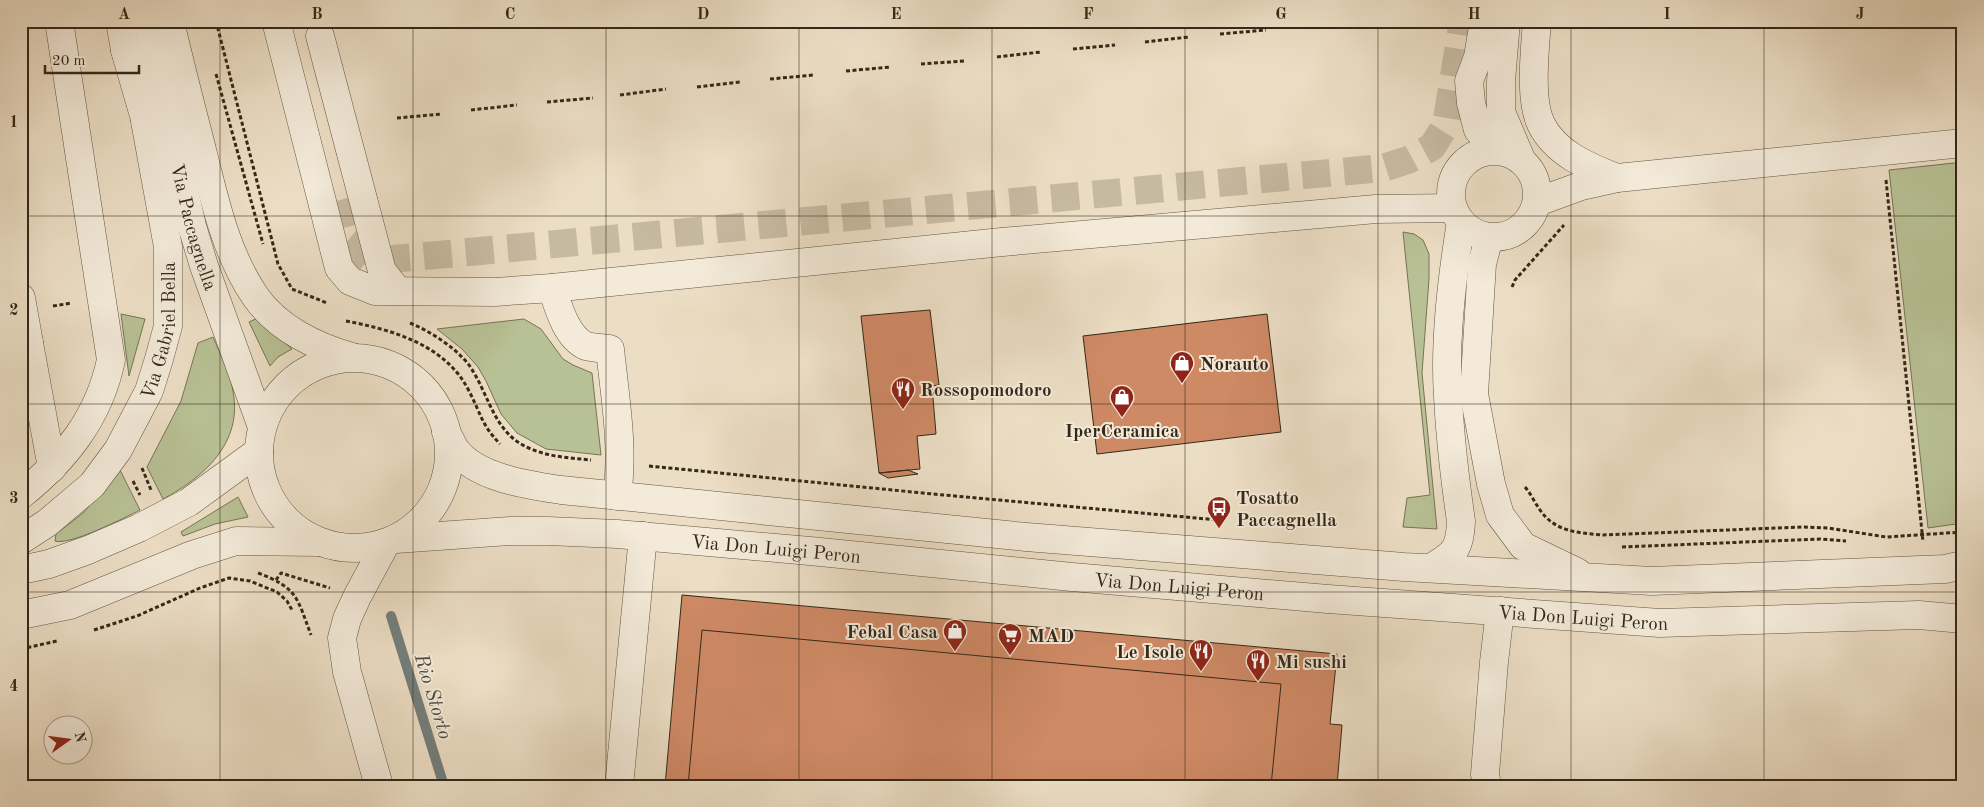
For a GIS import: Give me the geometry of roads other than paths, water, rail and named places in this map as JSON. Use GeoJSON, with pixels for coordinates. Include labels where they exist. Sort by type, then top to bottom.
{"type":"FeatureCollection","features":[{"type":"Feature","properties":{"kind":"street"},"geometry":{"type":"LineString","coordinates":[[21,495],[52,468],[79,437],[102,391],[111,360],[59,21]]}},
{"type":"Feature","properties":{"kind":"street"},"geometry":{"type":"LineString","coordinates":[[120,21],[125,50],[145,121]]}},
{"type":"Feature","properties":{"kind":"street"},"geometry":{"type":"LineString","coordinates":[[276,21],[338,268],[350,281],[364,288],[375,290],[495,292],[552,288],[1002,242],[1376,209],[1457,215],[1469,229],[1489,237],[1502,237],[1525,225],[1533,215],[1538,190],[1535,178],[1529,168],[1478,130],[1471,103],[1469,81],[1478,58],[1484,21]]}},
{"type":"Feature","properties":{"kind":"street"},"geometry":{"type":"LineString","coordinates":[[284,21],[285,53]]}},
{"type":"Feature","properties":{"kind":"street"},"geometry":{"type":"LineString","coordinates":[[1506,21],[1501,81],[1501,112],[1510,154]]}},
{"type":"Feature","properties":{"kind":"street"},"geometry":{"type":"LineString","coordinates":[[1537,21],[1534,97],[1540,123],[1554,142],[1580,163],[1617,178]]}},
{"type":"Feature","properties":{"kind":"street","name":"Via Paccagnella"},"geometry":{"type":"LineString","coordinates":[[160,27],[157,74],[192,226],[260,439],[260,474],[269,496],[277,509],[299,532],[320,542]]}},
{"type":"Feature","properties":{"kind":"street","name":"Via Paccagnella"},"geometry":{"type":"LineString","coordinates":[[160,27],[231,250],[255,296],[284,325],[330,351],[354,358]]}},
{"type":"Feature","properties":{"kind":"street"},"geometry":{"type":"LineString","coordinates":[[320,36],[382,271],[397,290]]}},
{"type":"Feature","properties":{"kind":"street"},"geometry":{"type":"LineString","coordinates":[[125,50],[157,74]]}},
{"type":"Feature","properties":{"kind":"street","name":"Via Gabriel Bella"},"geometry":{"type":"LineString","coordinates":[[21,540],[48,522],[92,485],[118,450],[149,391],[159,359],[168,326],[168,247],[145,121],[157,74]]}},
{"type":"Feature","properties":{"kind":"street"},"geometry":{"type":"LineString","coordinates":[[1537,202],[1581,186],[1617,178],[1963,143]]}},
{"type":"Feature","properties":{"kind":"street"},"geometry":{"type":"LineString","coordinates":[[1432,568],[1453,554],[1460,532],[1461,521],[1448,394],[1450,318],[1457,215],[1451,194],[1453,179],[1460,166],[1477,154],[1484,151],[1510,154]]}},
{"type":"Feature","properties":{"kind":"street"},"geometry":{"type":"LineString","coordinates":[[1489,237],[1482,264],[1474,394],[1486,461],[1500,514],[1523,546],[1587,578]]}},
{"type":"Feature","properties":{"kind":"street"},"geometry":{"type":"LineString","coordinates":[[552,288],[560,311],[572,334],[586,346],[610,349],[620,463],[617,496]]}},
{"type":"Feature","properties":{"kind":"street"},"geometry":{"type":"LineString","coordinates":[[21,298],[25,344],[52,468]]}},
{"type":"Feature","properties":{"kind":"street"},"geometry":{"type":"LineString","coordinates":[[21,570],[49,564],[88,550],[140,528],[189,502],[260,439],[272,404],[287,385],[307,370],[329,361],[354,358],[375,360],[395,367],[413,379],[428,394],[440,412],[446,432],[448,468],[436,502],[412,529],[391,541],[357,596],[347,619],[342,638],[346,672],[378,786]]}},
{"type":"Feature","properties":{"kind":"street","name":"Via Don Luigi Peron"},"geometry":{"type":"LineString","coordinates":[[446,432],[455,449],[467,461],[491,473],[530,485],[617,496],[1026,537],[1291,559],[1652,581],[1945,569],[1963,565]]}},
{"type":"Feature","properties":{"kind":"street","name":"Via Don Luigi Peron"},"geometry":{"type":"LineString","coordinates":[[320,542],[336,547],[353,549],[370,547],[391,541],[529,531],[643,536],[1082,578],[1660,623],[1919,615],[1963,619]]}},
{"type":"Feature","properties":{"kind":"street"},"geometry":{"type":"LineString","coordinates":[[619,786],[643,536]]}},
{"type":"Feature","properties":{"kind":"street"},"geometry":{"type":"LineString","coordinates":[[21,615],[70,605],[192,555],[236,541],[320,542]]}},
{"type":"Feature","properties":{"kind":"street"},"geometry":{"type":"LineString","coordinates":[[1487,786],[1485,774],[1500,612]]}},
{"type":"Feature","properties":{"kind":"waterway","name":"Rio Storto"},"geometry":{"type":"LineString","coordinates":[[391,616],[444,786]]}},
{"type":"Feature","properties":{"kind":"tunnel"},"geometry":{"type":"LineString","coordinates":[[336,201],[346,240],[371,261],[1383,168],[1408,160],[1432,147],[1446,125],[1463,21]]}},
{"type":"Feature","properties":{"kind":"place","name":"Norauto"},"geometry":{"type":"Point","coordinates":[1182,384]}},
{"type":"Feature","properties":{"kind":"place","name":"Rossopomodoro"},"geometry":{"type":"Point","coordinates":[903,410]}},
{"type":"Feature","properties":{"kind":"place","name":"IperCeramica"},"geometry":{"type":"Point","coordinates":[1122,418]}},
{"type":"Feature","properties":{"kind":"place","name":"Tosatto Paccagnella"},"geometry":{"type":"Point","coordinates":[1219,529]}},
{"type":"Feature","properties":{"kind":"place","name":"Febal Casa"},"geometry":{"type":"Point","coordinates":[955,652]}},
{"type":"Feature","properties":{"kind":"place","name":"MAD"},"geometry":{"type":"Point","coordinates":[1010,656]}},
{"type":"Feature","properties":{"kind":"place","name":"Le Isole"},"geometry":{"type":"Point","coordinates":[1201,672]}},
{"type":"Feature","properties":{"kind":"place","name":"Mi sushi"},"geometry":{"type":"Point","coordinates":[1258,682]}}]}
